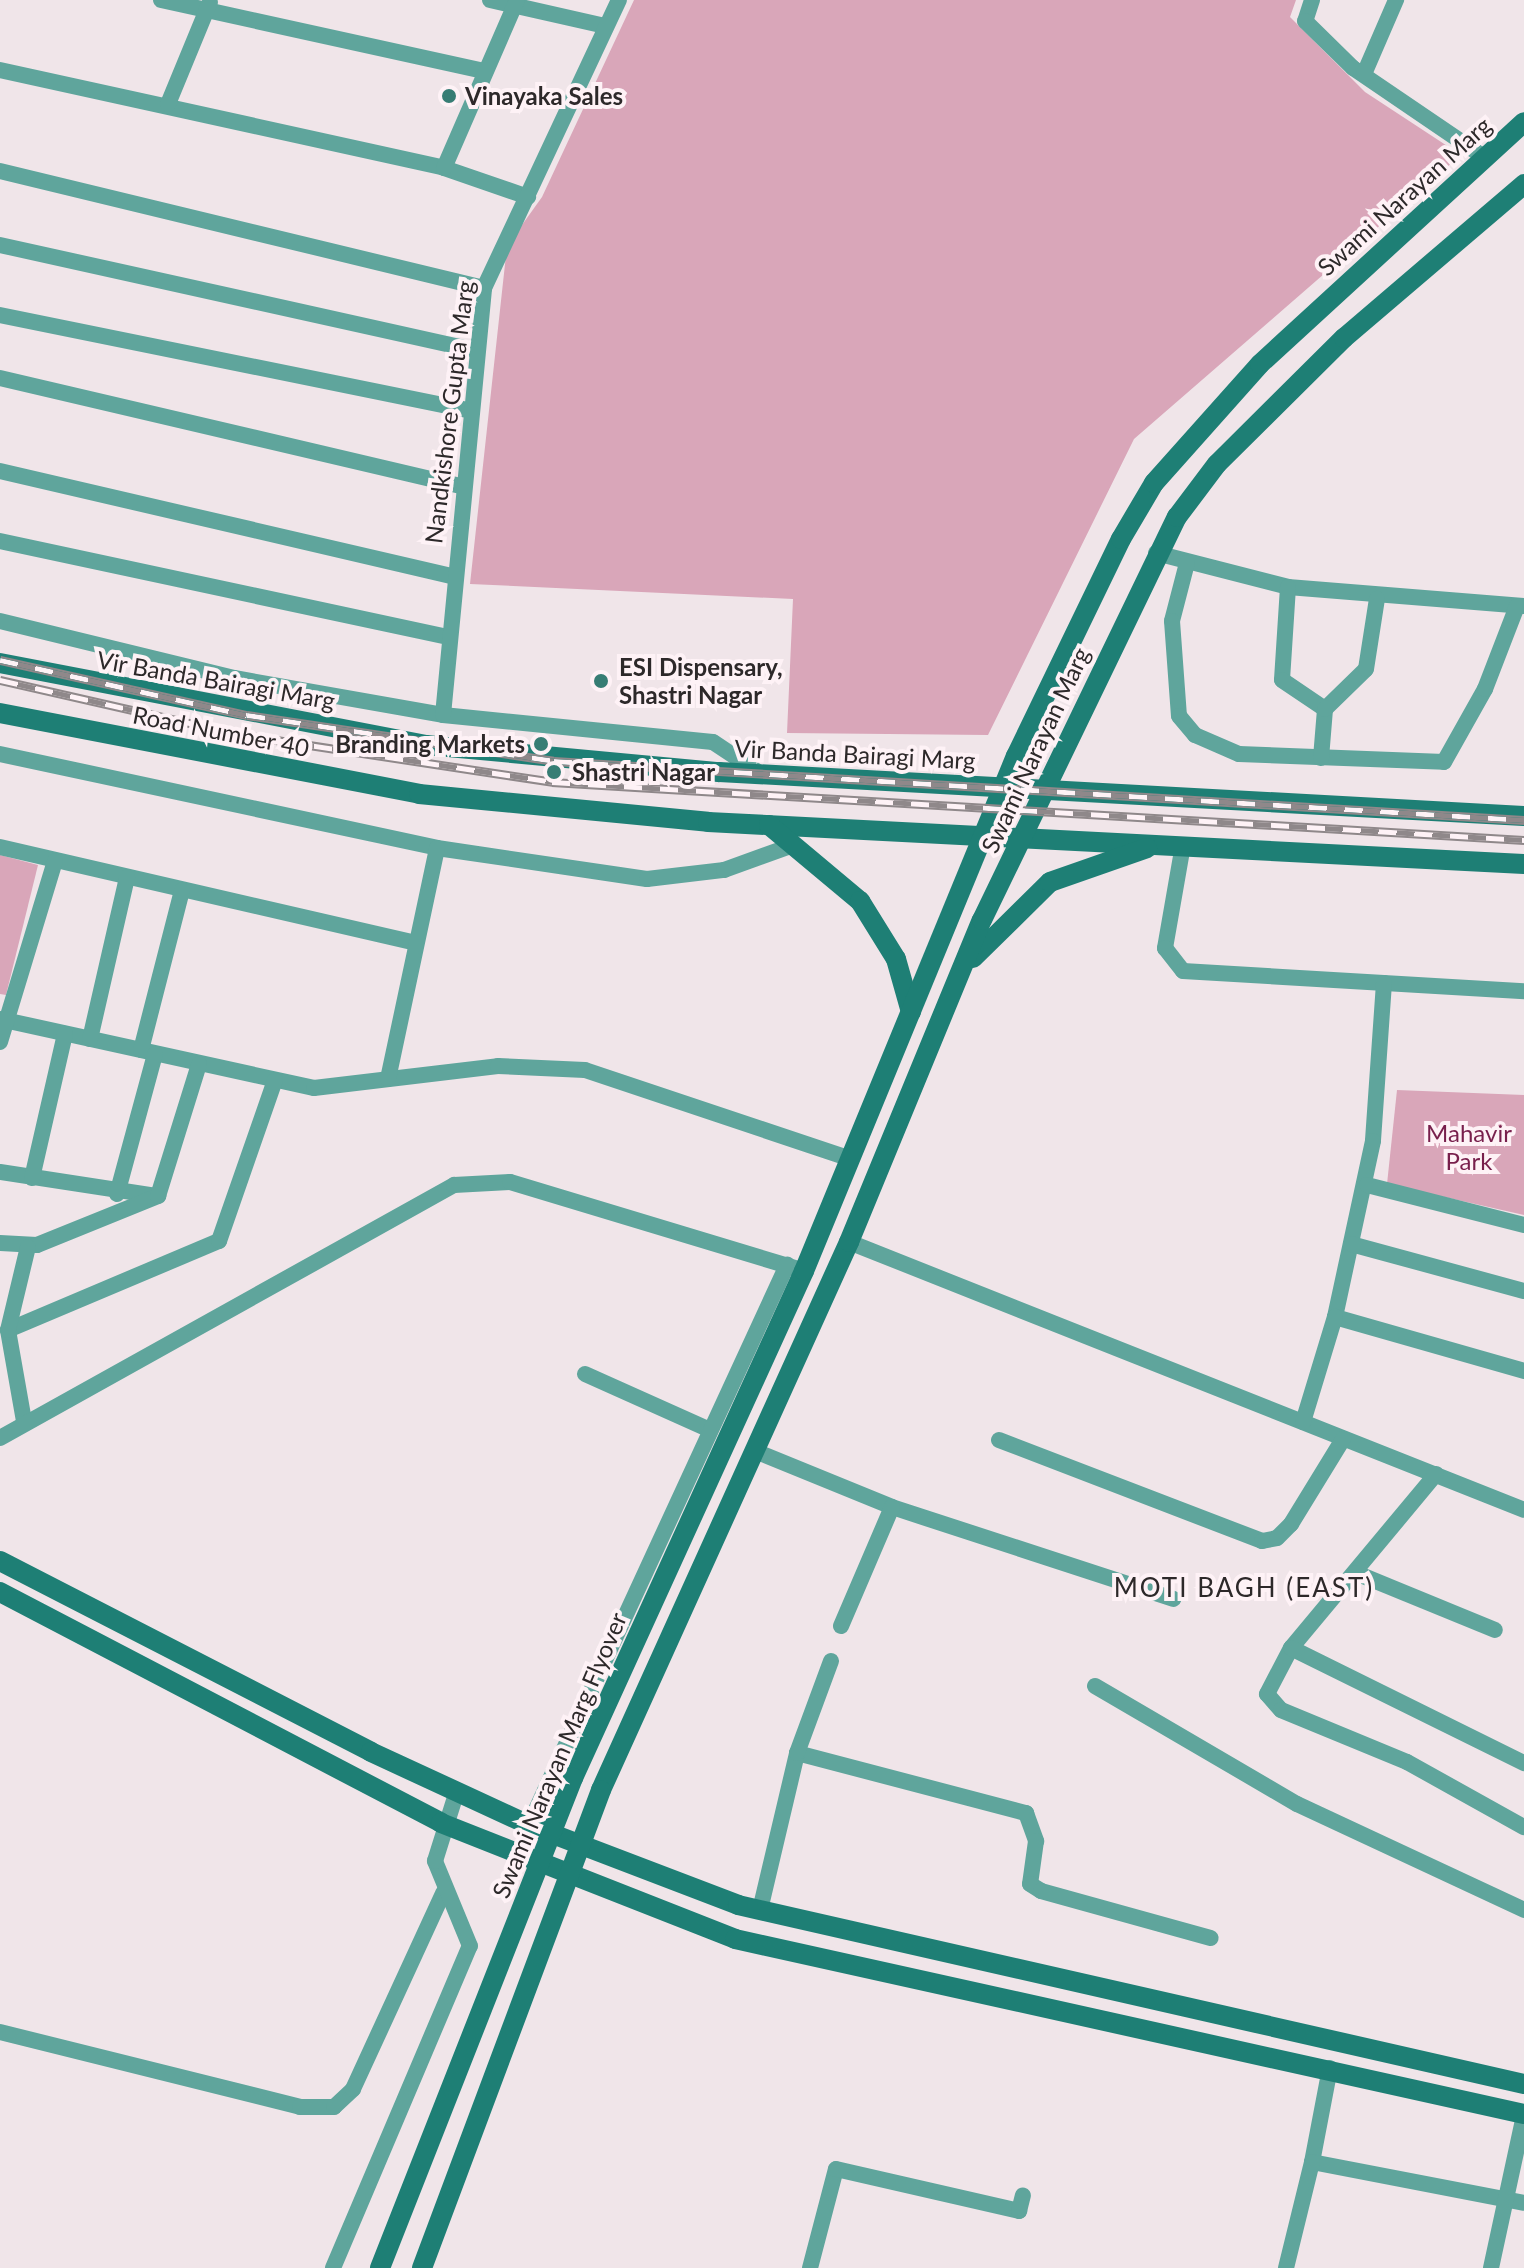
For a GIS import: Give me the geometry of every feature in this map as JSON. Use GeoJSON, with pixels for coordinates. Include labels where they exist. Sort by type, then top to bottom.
{"type":"FeatureCollection","features":[{"type":"Feature","properties":{"kind":"main road","name":"Swami Narayan Marg"},"geometry":{"type":"LineString","coordinates":[[796,1268],[851,1159],[1004,788],[1121,539],[1154,483],[1260,364],[1524,122]]}},
{"type":"Feature","properties":{"kind":"main road","name":"Swami Narayan Marg"},"geometry":{"type":"LineString","coordinates":[[755,1451],[849,1242],[960,973],[1156,553],[1217,464],[1408,279],[1524,184]]}},
{"type":"Feature","properties":{"kind":"main road","name":"Vir Banda Bairagi Marg"},"geometry":{"type":"LineString","coordinates":[[0,663],[426,745],[761,774],[1524,816]]}},
{"type":"Feature","properties":{"kind":"main road","name":"Road Number 40"},"geometry":{"type":"LineString","coordinates":[[0,713],[419,794],[769,825]]}},
{"type":"Feature","properties":{"kind":"main road"},"geometry":{"type":"LineString","coordinates":[[769,825],[1524,864]]}},
{"type":"Feature","properties":{"kind":"main road"},"geometry":{"type":"LineString","coordinates":[[769,825],[842,882],[877,925],[911,1012]]}},
{"type":"Feature","properties":{"kind":"main road"},"geometry":{"type":"LineString","coordinates":[[960,973],[1050,882],[1159,844]]}},
{"type":"Feature","properties":{"kind":"main road","name":"Swami Narayan Marg Flyover"},"geometry":{"type":"LineString","coordinates":[[380,2268],[573,1778],[796,1268]]}},
{"type":"Feature","properties":{"kind":"main road"},"geometry":{"type":"LineString","coordinates":[[422,2268],[601,1790],[755,1451]]}},
{"type":"Feature","properties":{"kind":"main road"},"geometry":{"type":"LineString","coordinates":[[0,1561],[529,1825],[760,1910],[1524,2084]]}},
{"type":"Feature","properties":{"kind":"main road"},"geometry":{"type":"LineString","coordinates":[[0,1592],[441,1823],[735,1939],[1330,2068],[1524,2114]]}},
{"type":"Feature","properties":{"kind":"street"},"geometry":{"type":"LineString","coordinates":[[161,0],[209,4],[483,71]]}},
{"type":"Feature","properties":{"kind":"street"},"geometry":{"type":"LineString","coordinates":[[490,0],[515,3],[605,26]]}},
{"type":"Feature","properties":{"kind":"street","name":"Nandkishore Gupta Marg"},"geometry":{"type":"LineString","coordinates":[[443,715],[461,486],[484,288],[619,0]]}},
{"type":"Feature","properties":{"kind":"street"},"geometry":{"type":"LineString","coordinates":[[1312,0],[1307,24],[1364,74],[1484,157]]}},
{"type":"Feature","properties":{"kind":"street"},"geometry":{"type":"LineString","coordinates":[[1364,74],[1396,0]]}},
{"type":"Feature","properties":{"kind":"street"},"geometry":{"type":"LineString","coordinates":[[444,168],[483,71],[515,3]]}},
{"type":"Feature","properties":{"kind":"street"},"geometry":{"type":"LineString","coordinates":[[168,104],[209,4]]}},
{"type":"Feature","properties":{"kind":"street"},"geometry":{"type":"LineString","coordinates":[[0,70],[168,104],[444,168],[528,197]]}},
{"type":"Feature","properties":{"kind":"street"},"geometry":{"type":"LineString","coordinates":[[0,171],[484,288]]}},
{"type":"Feature","properties":{"kind":"street"},"geometry":{"type":"LineString","coordinates":[[0,245],[475,350]]}},
{"type":"Feature","properties":{"kind":"street"},"geometry":{"type":"LineString","coordinates":[[0,315],[470,411]]}},
{"type":"Feature","properties":{"kind":"street"},"geometry":{"type":"LineString","coordinates":[[0,378],[461,486]]}},
{"type":"Feature","properties":{"kind":"street"},"geometry":{"type":"LineString","coordinates":[[0,471],[454,577]]}},
{"type":"Feature","properties":{"kind":"street"},"geometry":{"type":"LineString","coordinates":[[0,541],[448,637]]}},
{"type":"Feature","properties":{"kind":"street"},"geometry":{"type":"LineString","coordinates":[[1156,553],[1288,587],[1377,599],[1520,606],[1451,758],[1437,765],[1239,754],[1185,727],[1172,621],[1187,563]]}},
{"type":"Feature","properties":{"kind":"street"},"geometry":{"type":"LineString","coordinates":[[1288,587],[1282,680],[1325,709]]}},
{"type":"Feature","properties":{"kind":"street"},"geometry":{"type":"LineString","coordinates":[[1321,758],[1325,709],[1366,669],[1377,599]]}},
{"type":"Feature","properties":{"kind":"street"},"geometry":{"type":"LineString","coordinates":[[0,621],[234,678],[443,715],[713,742],[761,774]]}},
{"type":"Feature","properties":{"kind":"street"},"geometry":{"type":"LineString","coordinates":[[229,709],[234,678]]}},
{"type":"Feature","properties":{"kind":"street"},"geometry":{"type":"LineString","coordinates":[[0,754],[437,848],[665,880],[724,870],[793,845]]}},
{"type":"Feature","properties":{"kind":"street"},"geometry":{"type":"LineString","coordinates":[[1183,845],[1167,933],[1171,963],[1198,974],[1524,991]]}},
{"type":"Feature","properties":{"kind":"street"},"geometry":{"type":"LineString","coordinates":[[0,847],[415,943]]}},
{"type":"Feature","properties":{"kind":"street"},"geometry":{"type":"LineString","coordinates":[[388,1079],[437,848]]}},
{"type":"Feature","properties":{"kind":"street"},"geometry":{"type":"LineString","coordinates":[[0,1042],[2,1020],[55,861]]}},
{"type":"Feature","properties":{"kind":"street"},"geometry":{"type":"LineString","coordinates":[[90,1039],[127,877]]}},
{"type":"Feature","properties":{"kind":"street"},"geometry":{"type":"LineString","coordinates":[[117,1194],[182,890]]}},
{"type":"Feature","properties":{"kind":"street"},"geometry":{"type":"LineString","coordinates":[[1303,1422],[1335,1317],[1367,1185],[1384,983]]}},
{"type":"Feature","properties":{"kind":"street"},"geometry":{"type":"LineString","coordinates":[[2,1020],[275,1080],[326,1088],[521,1064],[585,1070],[851,1159]]}},
{"type":"Feature","properties":{"kind":"street"},"geometry":{"type":"LineString","coordinates":[[32,1178],[65,1034]]}},
{"type":"Feature","properties":{"kind":"street"},"geometry":{"type":"LineString","coordinates":[[158,1196],[199,1064]]}},
{"type":"Feature","properties":{"kind":"street"},"geometry":{"type":"LineString","coordinates":[[8,1330],[219,1241],[275,1080]]}},
{"type":"Feature","properties":{"kind":"street"},"geometry":{"type":"LineString","coordinates":[[0,1172],[117,1194],[158,1196]]}},
{"type":"Feature","properties":{"kind":"street"},"geometry":{"type":"LineString","coordinates":[[0,1438],[24,1421],[454,1185],[510,1182],[796,1268],[710,1430],[529,1825]]}},
{"type":"Feature","properties":{"kind":"street"},"geometry":{"type":"LineString","coordinates":[[1367,1185],[1524,1225]]}},
{"type":"Feature","properties":{"kind":"street"},"geometry":{"type":"LineString","coordinates":[[0,1243],[28,1247],[158,1196]]}},
{"type":"Feature","properties":{"kind":"street"},"geometry":{"type":"LineString","coordinates":[[849,1242],[1524,1510]]}},
{"type":"Feature","properties":{"kind":"street"},"geometry":{"type":"LineString","coordinates":[[1351,1244],[1524,1291]]}},
{"type":"Feature","properties":{"kind":"street"},"geometry":{"type":"LineString","coordinates":[[24,1421],[8,1330],[28,1247]]}},
{"type":"Feature","properties":{"kind":"street"},"geometry":{"type":"LineString","coordinates":[[1335,1317],[1524,1371]]}},
{"type":"Feature","properties":{"kind":"street"},"geometry":{"type":"LineString","coordinates":[[585,1374],[710,1430]]}},
{"type":"Feature","properties":{"kind":"street"},"geometry":{"type":"LineString","coordinates":[[999,1440],[1262,1541],[1277,1538],[1291,1524],[1343,1439]]}},
{"type":"Feature","properties":{"kind":"street"},"geometry":{"type":"LineString","coordinates":[[755,1451],[892,1507],[1173,1599]]}},
{"type":"Feature","properties":{"kind":"street"},"geometry":{"type":"LineString","coordinates":[[1436,1474],[1291,1648],[1267,1685],[1273,1705],[1407,1762],[1524,1827]]}},
{"type":"Feature","properties":{"kind":"street"},"geometry":{"type":"LineString","coordinates":[[841,1626],[892,1507]]}},
{"type":"Feature","properties":{"kind":"street"},"geometry":{"type":"LineString","coordinates":[[1356,1573],[1495,1630]]}},
{"type":"Feature","properties":{"kind":"street"},"geometry":{"type":"LineString","coordinates":[[1291,1648],[1524,1763]]}},
{"type":"Feature","properties":{"kind":"street"},"geometry":{"type":"LineString","coordinates":[[760,1910],[797,1753],[831,1661]]}},
{"type":"Feature","properties":{"kind":"street"},"geometry":{"type":"LineString","coordinates":[[1095,1686],[1297,1804],[1524,1910]]}},
{"type":"Feature","properties":{"kind":"street"},"geometry":{"type":"LineString","coordinates":[[797,1753],[1026,1813],[1036,1841],[1030,1884],[1211,1938]]}},
{"type":"Feature","properties":{"kind":"street"},"geometry":{"type":"LineString","coordinates":[[333,2268],[470,1946],[443,1893],[435,1861],[441,1823],[457,1791]]}},
{"type":"Feature","properties":{"kind":"street"},"geometry":{"type":"LineString","coordinates":[[0,2032],[300,2107],[334,2107],[353,2089],[443,1893]]}},
{"type":"Feature","properties":{"kind":"street"},"geometry":{"type":"LineString","coordinates":[[1286,2268],[1312,2162],[1330,2068]]}},
{"type":"Feature","properties":{"kind":"street"},"geometry":{"type":"LineString","coordinates":[[1491,2268],[1524,2114]]}},
{"type":"Feature","properties":{"kind":"street"},"geometry":{"type":"LineString","coordinates":[[1312,2162],[1524,2203]]}},
{"type":"Feature","properties":{"kind":"street"},"geometry":{"type":"LineString","coordinates":[[810,2268],[836,2169],[1019,2211],[1023,2195]]}},
{"type":"Feature","properties":{"kind":"green space"},"geometry":{"type":"Polygon","coordinates":[[[634,0],[1296,0],[1290,17],[1365,92],[1461,155],[1134,439],[988,735],[787,733],[793,599],[470,584],[507,246],[542,197],[634,0]]]}},
{"type":"Feature","properties":{"kind":"green space"},"geometry":{"type":"Polygon","coordinates":[[[0,855],[38,865],[6,995],[0,994],[0,855]]]}},
{"type":"Feature","properties":{"kind":"green space","name":"Mahavir Park"},"geometry":{"type":"Polygon","coordinates":[[[1397,1090],[1524,1095],[1524,1215],[1387,1184],[1397,1090]]]}},
{"type":"Feature","properties":{"kind":"railway"},"geometry":{"type":"LineString","coordinates":[[0,660],[247,715],[554,761],[1524,820]]}},
{"type":"Feature","properties":{"kind":"railway"},"geometry":{"type":"LineString","coordinates":[[0,680],[243,735],[552,782],[1524,840]]}},
{"type":"Feature","properties":{"kind":"place","name":"Vinayaka Sales"},"geometry":{"type":"Point","coordinates":[449,96]}},
{"type":"Feature","properties":{"kind":"place","name":"ESI Dispensary, Shastri Nagar"},"geometry":{"type":"Point","coordinates":[601,681]}},
{"type":"Feature","properties":{"kind":"place","name":"Branding Markets"},"geometry":{"type":"Point","coordinates":[541,744]}},
{"type":"Feature","properties":{"kind":"place","name":"Shastri Nagar"},"geometry":{"type":"Point","coordinates":[554,772]}},
{"type":"Feature","properties":{"kind":"district","name":"MOTI BAGH (EAST)"},"geometry":{"type":"Point","coordinates":[1244,1588]}}]}
